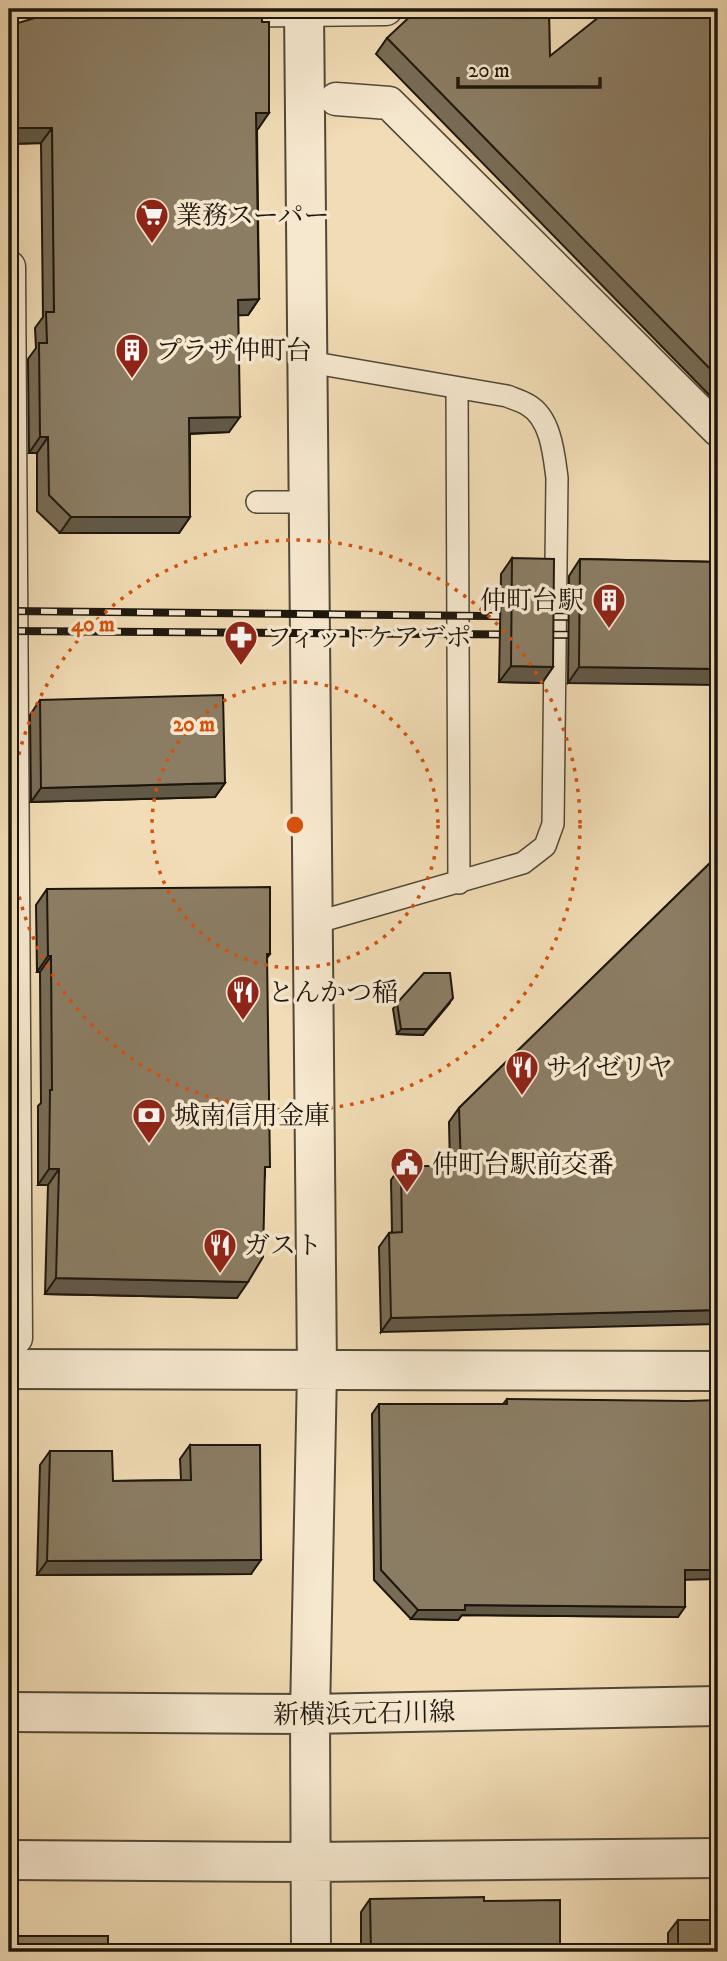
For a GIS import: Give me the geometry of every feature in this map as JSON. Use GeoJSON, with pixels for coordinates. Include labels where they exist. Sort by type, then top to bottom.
{"type":"FeatureCollection","features":[{"type":"Feature","properties":{"kind":"street"},"geometry":{"type":"LineString","coordinates":[[304,9],[317,1371],[310,1714],[311,1952]]}},
{"type":"Feature","properties":{"kind":"street"},"geometry":{"type":"LineString","coordinates":[[9,21],[30,13],[386,9]]}},
{"type":"Feature","properties":{"kind":"street"},"geometry":{"type":"LineString","coordinates":[[336,99],[389,103],[718,430]]}},
{"type":"Feature","properties":{"kind":"street"},"geometry":{"type":"LineString","coordinates":[[9,267],[13,1354],[317,1371],[718,1371]]}},
{"type":"Feature","properties":{"kind":"street","name":"新横浜元石川線"},"geometry":{"type":"LineString","coordinates":[[9,1712],[310,1714],[718,1706]]}},
{"type":"Feature","properties":{"kind":"street"},"geometry":{"type":"LineString","coordinates":[[9,1860],[310,1862],[718,1858]]}},
{"type":"Feature","properties":{"kind":"lane"},"geometry":{"type":"LineString","coordinates":[[309,362],[507,396],[531,406],[544,423],[553,451],[557,478],[554,824],[545,846],[523,863],[311,924]]}},
{"type":"Feature","properties":{"kind":"lane"},"geometry":{"type":"LineString","coordinates":[[457,388],[459,883]]}},
{"type":"Feature","properties":{"kind":"lane"},"geometry":{"type":"LineString","coordinates":[[257,502],[310,502]]}},
{"type":"Feature","properties":{"kind":"building"},"geometry":{"type":"Polygon","coordinates":[[[418,9],[549,9],[550,56],[609,9],[705,9],[718,23],[718,377],[387,38],[418,9]]]}},
{"type":"Feature","properties":{"kind":"building"},"geometry":{"type":"Polygon","coordinates":[[[262,13],[262,22],[269,22],[269,113],[256,113],[259,299],[238,300],[240,417],[189,418],[190,517],[71,517],[49,495],[48,437],[40,437],[39,343],[47,343],[46,312],[54,312],[52,128],[9,128],[9,19],[18,23],[45,15],[262,13]]]}},
{"type":"Feature","properties":{"kind":"building"},"geometry":{"type":"Polygon","coordinates":[[[512,558],[554,559],[553,667],[511,666],[512,558]]]}},
{"type":"Feature","properties":{"kind":"building"},"geometry":{"type":"Polygon","coordinates":[[[580,559],[718,562],[718,669],[579,667],[580,559]]]}},
{"type":"Feature","properties":{"kind":"building"},"geometry":{"type":"Polygon","coordinates":[[[223,695],[225,783],[41,788],[40,700],[223,695]]]}},
{"type":"Feature","properties":{"kind":"building"},"geometry":{"type":"Polygon","coordinates":[[[710,863],[718,863],[718,1310],[391,1318],[389,1233],[402,1232],[401,1166],[461,1166],[459,1108],[710,863]]]}},
{"type":"Feature","properties":{"kind":"building"},"geometry":{"type":"Polygon","coordinates":[[[270,887],[270,954],[267,954],[270,1167],[265,1167],[263,1257],[248,1282],[56,1278],[59,1169],[49,1169],[52,1090],[51,956],[48,956],[47,889],[270,887]]]}},
{"type":"Feature","properties":{"kind":"building"},"geometry":{"type":"Polygon","coordinates":[[[424,973],[450,973],[453,998],[427,1029],[401,1029],[397,1003],[424,973]]]}},
{"type":"Feature","properties":{"kind":"building"},"geometry":{"type":"Polygon","coordinates":[[[507,1399],[718,1400],[718,1570],[685,1570],[685,1607],[465,1605],[465,1610],[418,1610],[381,1570],[379,1404],[507,1404],[507,1399]]]}},
{"type":"Feature","properties":{"kind":"building"},"geometry":{"type":"Polygon","coordinates":[[[190,1445],[260,1445],[261,1560],[47,1561],[50,1451],[112,1451],[113,1481],[191,1480],[190,1445]]]}},
{"type":"Feature","properties":{"kind":"building"},"geometry":{"type":"Polygon","coordinates":[[[11,1551],[12,1604],[9,1604],[11,1551]]]}},
{"type":"Feature","properties":{"kind":"building"},"geometry":{"type":"Polygon","coordinates":[[[484,1897],[484,1901],[560,1900],[560,1952],[371,1952],[370,1899],[484,1897]]]}},
{"type":"Feature","properties":{"kind":"building"},"geometry":{"type":"Polygon","coordinates":[[[678,1920],[718,1920],[718,1952],[678,1952],[678,1920]]]}},
{"type":"Feature","properties":{"kind":"building"},"geometry":{"type":"Polygon","coordinates":[[[9,1936],[108,1936],[108,1952],[9,1952],[9,1936]]]}},
{"type":"Feature","properties":{"kind":"railway"},"geometry":{"type":"LineString","coordinates":[[9,611],[586,617]]}},
{"type":"Feature","properties":{"kind":"railway"},"geometry":{"type":"LineString","coordinates":[[9,631],[589,635]]}},
{"type":"Feature","properties":{"kind":"place","name":"業務スーパー"},"geometry":{"type":"Point","coordinates":[152,245]}},
{"type":"Feature","properties":{"kind":"place","name":"プラザ仲町台"},"geometry":{"type":"Point","coordinates":[132,380]}},
{"type":"Feature","properties":{"kind":"place","name":"仲町台駅"},"geometry":{"type":"Point","coordinates":[609,630]}},
{"type":"Feature","properties":{"kind":"place","name":"フィットケアデポ"},"geometry":{"type":"Point","coordinates":[241,667]}},
{"type":"Feature","properties":{"kind":"place","name":"とんかつ稲"},"geometry":{"type":"Point","coordinates":[243,1022]}},
{"type":"Feature","properties":{"kind":"place","name":"サイゼリヤ"},"geometry":{"type":"Point","coordinates":[522,1097]}},
{"type":"Feature","properties":{"kind":"place","name":"城南信用金庫"},"geometry":{"type":"Point","coordinates":[149,1145]}},
{"type":"Feature","properties":{"kind":"place","name":"仲町台駅前交番"},"geometry":{"type":"Point","coordinates":[407,1194]}},
{"type":"Feature","properties":{"kind":"place","name":"ガスト"},"geometry":{"type":"Point","coordinates":[220,1275]}}]}
